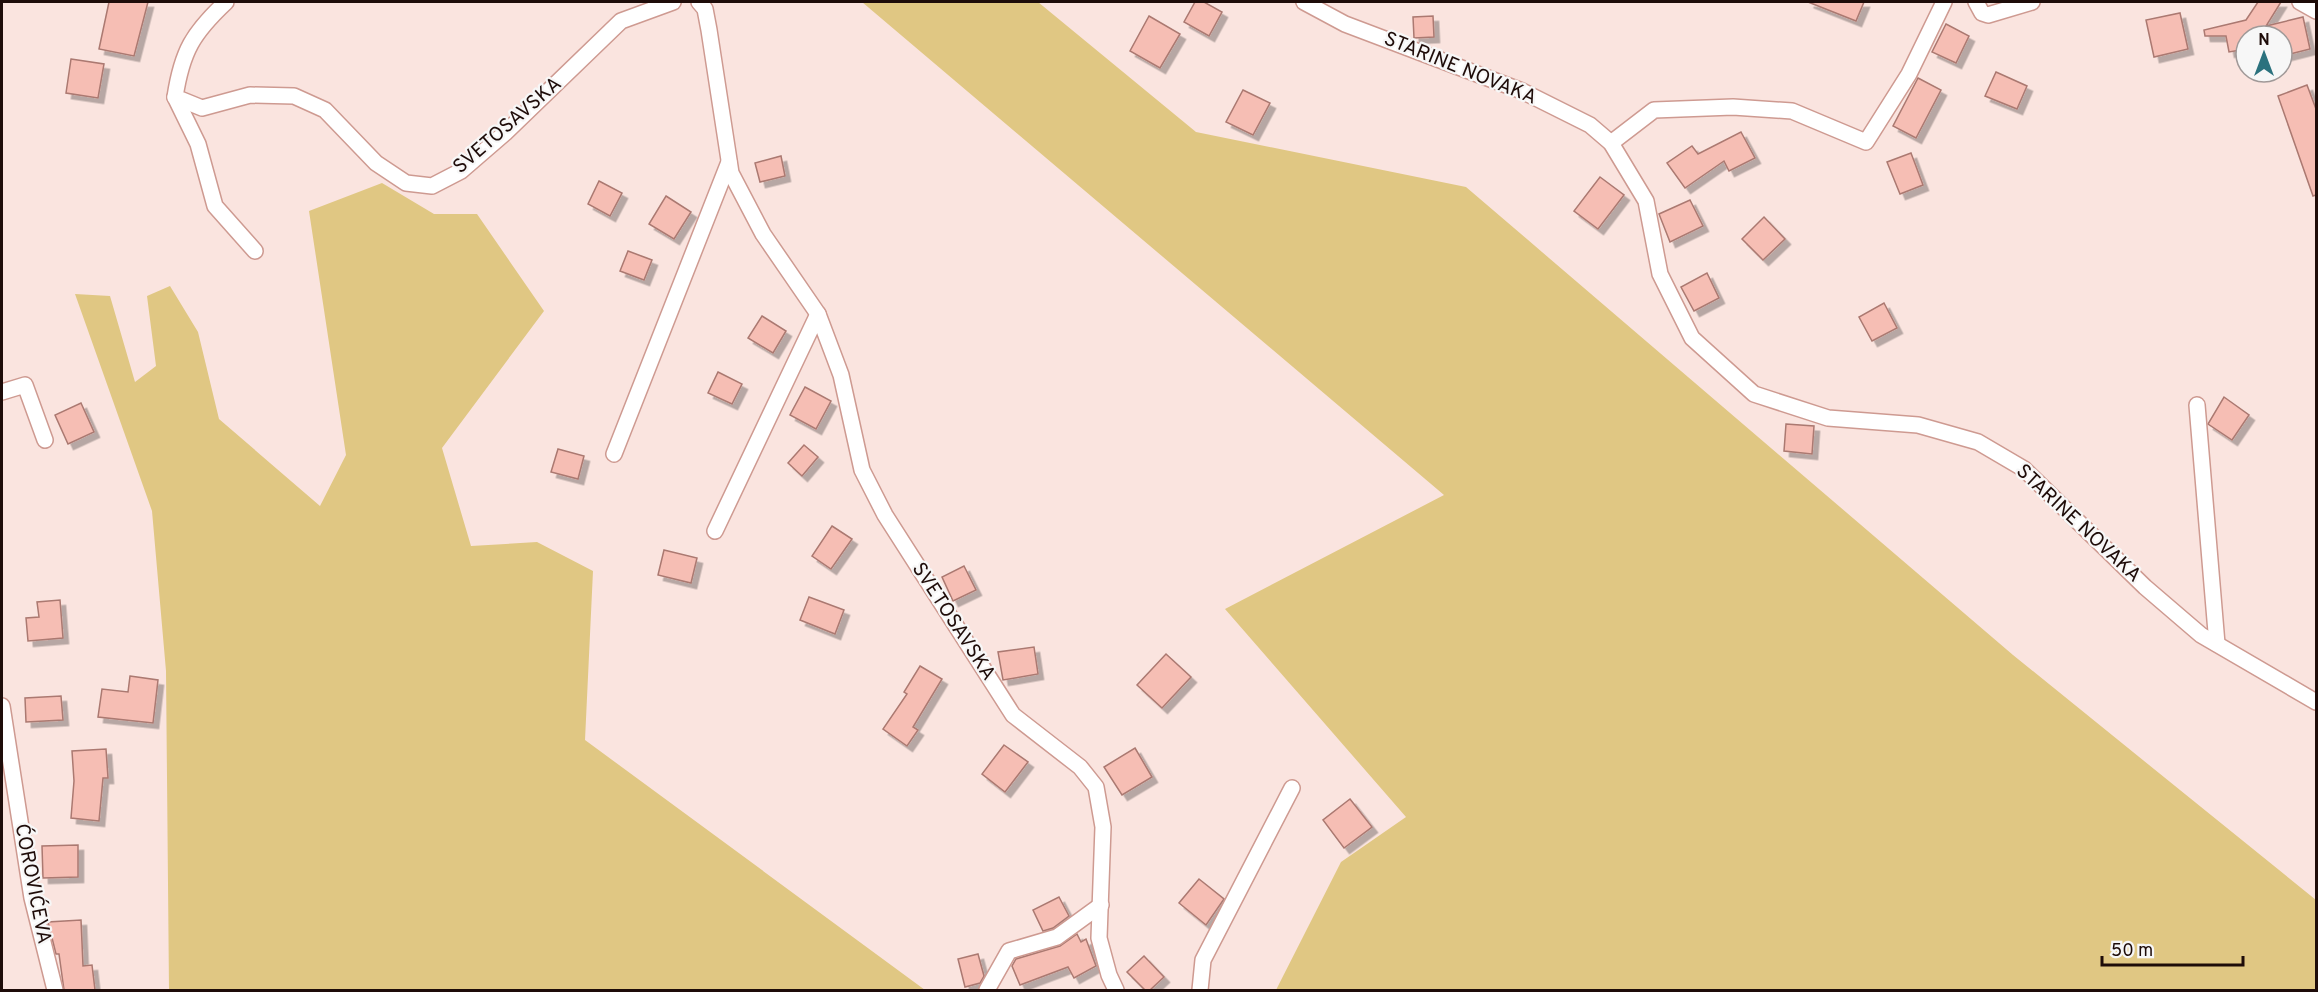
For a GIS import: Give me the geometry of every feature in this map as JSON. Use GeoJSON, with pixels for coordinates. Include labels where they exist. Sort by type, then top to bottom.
{"type":"FeatureCollection","features":[{"type":"Feature","properties":{"kind":"street"},"geometry":{"type":"LineString","coordinates":[[226,2],[209,18],[186,50],[180,65],[175,97],[198,144],[215,206],[255,251]]}},
{"type":"Feature","properties":{"kind":"street","name":"SVETOSAVSKA"},"geometry":{"type":"LineString","coordinates":[[175,97],[202,108],[250,95],[294,96],[325,110],[376,163],[406,183],[432,186],[461,171],[506,133],[621,21],[673,2]]}},
{"type":"Feature","properties":{"kind":"street","name":"SVETOSAVSKA"},"geometry":{"type":"LineString","coordinates":[[699,2],[705,9],[709,30],[731,173],[763,234],[818,314],[842,375],[862,470],[885,515],[1013,715],[1080,766],[1096,787],[1103,827],[1099,938],[1109,975],[1116,990]]}},
{"type":"Feature","properties":{"kind":"street","name":"STARINE NOVAKA"},"geometry":{"type":"LineString","coordinates":[[1304,2],[1345,24],[1522,91],[1590,125],[1611,143],[1646,201],[1660,274],[1692,338],[1720,366],[1754,394],[1828,418],[1918,425],[1978,442],[2024,469],[2145,587],[2201,635],[2316,702]]}},
{"type":"Feature","properties":{"kind":"street"},"geometry":{"type":"LineString","coordinates":[[1611,143],[1654,110],[1733,107],[1792,111],[1866,142],[1909,74],[1944,2]]}},
{"type":"Feature","properties":{"kind":"street"},"geometry":{"type":"LineString","coordinates":[[1976,2],[1982,13],[1988,15],[2032,2]]}},
{"type":"Feature","properties":{"kind":"street"},"geometry":{"type":"LineString","coordinates":[[2300,2],[2316,11]]}},
{"type":"Feature","properties":{"kind":"street"},"geometry":{"type":"LineString","coordinates":[[614,454],[729,162]]}},
{"type":"Feature","properties":{"kind":"street"},"geometry":{"type":"LineString","coordinates":[[716,531],[818,314]]}},
{"type":"Feature","properties":{"kind":"street"},"geometry":{"type":"LineString","coordinates":[[2,392],[25,386],[45,440]]}},
{"type":"Feature","properties":{"kind":"street"},"geometry":{"type":"LineString","coordinates":[[2197,405],[2217,644]]}},
{"type":"Feature","properties":{"kind":"street","name":"ĆOROVIĆEVA"},"geometry":{"type":"LineString","coordinates":[[2,706],[32,897],[55,990]]}},
{"type":"Feature","properties":{"kind":"street"},"geometry":{"type":"LineString","coordinates":[[1200,990],[1203,960],[1292,788]]}},
{"type":"Feature","properties":{"kind":"street"},"geometry":{"type":"LineString","coordinates":[[987,990],[1009,951],[1057,937],[1101,905]]}},
{"type":"Feature","properties":{"kind":"shaded area"},"geometry":{"type":"Polygon","coordinates":[[[862,2],[1038,2],[1196,132],[1466,187],[2013,655],[2316,900],[2316,990],[1276,990],[1341,862],[1406,817],[1225,609],[1444,495],[862,2]]]}},
{"type":"Feature","properties":{"kind":"shaded area"},"geometry":{"type":"Polygon","coordinates":[[[382,183],[434,214],[477,214],[544,311],[442,448],[471,546],[537,542],[593,571],[585,740],[925,990],[169,990],[166,671],[152,511],[75,294],[110,296],[135,382],[156,366],[147,296],[170,286],[198,332],[219,419],[320,506],[346,455],[309,211],[382,183]]]}},
{"type":"Feature","properties":{"kind":"building"},"geometry":{"type":"Polygon","coordinates":[[[109,2],[148,2],[134,56],[99,49],[109,2]]]}},
{"type":"Feature","properties":{"kind":"building"},"geometry":{"type":"Polygon","coordinates":[[[1195,2],[1204,2],[1222,12],[1209,36],[1184,22],[1195,2]]]}},
{"type":"Feature","properties":{"kind":"building"},"geometry":{"type":"Polygon","coordinates":[[[1808,2],[1864,2],[1856,21],[1808,2]]]}},
{"type":"Feature","properties":{"kind":"building"},"geometry":{"type":"Polygon","coordinates":[[[2258,2],[2281,2],[2267,24],[2234,24],[2234,51],[2229,52],[2226,36],[2205,36],[2204,30],[2246,20],[2258,2]]]}},
{"type":"Feature","properties":{"kind":"building"},"geometry":{"type":"Polygon","coordinates":[[[2180,13],[2188,49],[2154,57],[2146,20],[2180,13]]]}},
{"type":"Feature","properties":{"kind":"building"},"geometry":{"type":"Polygon","coordinates":[[[1149,16],[1180,34],[1160,68],[1130,51],[1149,16]]]}},
{"type":"Feature","properties":{"kind":"building"},"geometry":{"type":"Polygon","coordinates":[[[1433,16],[1434,37],[1414,38],[1413,17],[1433,16]]]}},
{"type":"Feature","properties":{"kind":"building"},"geometry":{"type":"Polygon","coordinates":[[[2303,17],[2310,49],[2294,53],[2294,24],[2274,24],[2303,17]]]}},
{"type":"Feature","properties":{"kind":"building"},"geometry":{"type":"Polygon","coordinates":[[[1946,24],[1969,36],[1956,63],[1932,52],[1946,24]]]}},
{"type":"Feature","properties":{"kind":"building"},"geometry":{"type":"Polygon","coordinates":[[[71,59],[104,64],[98,98],[66,93],[71,59]]]}},
{"type":"Feature","properties":{"kind":"building"},"geometry":{"type":"Polygon","coordinates":[[[1996,72],[2027,86],[2017,109],[1985,96],[1996,72]]]}},
{"type":"Feature","properties":{"kind":"building"},"geometry":{"type":"Polygon","coordinates":[[[1918,78],[1941,90],[1916,138],[1893,126],[1918,78]]]}},
{"type":"Feature","properties":{"kind":"building"},"geometry":{"type":"Polygon","coordinates":[[[2307,85],[2316,109],[2316,195],[2313,196],[2278,96],[2307,85]]]}},
{"type":"Feature","properties":{"kind":"building"},"geometry":{"type":"Polygon","coordinates":[[[1243,90],[1270,103],[1253,135],[1226,122],[1243,90]]]}},
{"type":"Feature","properties":{"kind":"building"},"geometry":{"type":"Polygon","coordinates":[[[1741,132],[1755,158],[1729,171],[1724,161],[1685,188],[1667,163],[1692,146],[1698,154],[1741,132]]]}},
{"type":"Feature","properties":{"kind":"building"},"geometry":{"type":"Polygon","coordinates":[[[1911,153],[1923,185],[1900,194],[1887,162],[1911,153]]]}},
{"type":"Feature","properties":{"kind":"building"},"geometry":{"type":"Polygon","coordinates":[[[781,156],[785,176],[760,182],[755,163],[781,156]]]}},
{"type":"Feature","properties":{"kind":"building"},"geometry":{"type":"Polygon","coordinates":[[[1600,177],[1624,195],[1598,229],[1574,211],[1600,177]]]}},
{"type":"Feature","properties":{"kind":"building"},"geometry":{"type":"Polygon","coordinates":[[[599,181],[622,193],[610,216],[588,204],[599,181]]]}},
{"type":"Feature","properties":{"kind":"building"},"geometry":{"type":"Polygon","coordinates":[[[666,196],[691,212],[674,239],[649,224],[666,196]]]}},
{"type":"Feature","properties":{"kind":"building"},"geometry":{"type":"Polygon","coordinates":[[[1690,200],[1703,226],[1670,242],[1659,214],[1690,200]]]}},
{"type":"Feature","properties":{"kind":"building"},"geometry":{"type":"Polygon","coordinates":[[[1764,217],[1785,239],[1763,260],[1742,239],[1764,217]]]}},
{"type":"Feature","properties":{"kind":"building"},"geometry":{"type":"Polygon","coordinates":[[[628,251],[652,260],[644,280],[620,271],[628,251]]]}},
{"type":"Feature","properties":{"kind":"building"},"geometry":{"type":"Polygon","coordinates":[[[1707,273],[1719,298],[1694,311],[1681,287],[1707,273]]]}},
{"type":"Feature","properties":{"kind":"building"},"geometry":{"type":"Polygon","coordinates":[[[1884,303],[1897,328],[1872,341],[1859,317],[1884,303]]]}},
{"type":"Feature","properties":{"kind":"building"},"geometry":{"type":"Polygon","coordinates":[[[762,316],[786,331],[773,353],[748,338],[762,316]]]}},
{"type":"Feature","properties":{"kind":"building"},"geometry":{"type":"Polygon","coordinates":[[[718,372],[742,384],[732,404],[708,393],[718,372]]]}},
{"type":"Feature","properties":{"kind":"building"},"geometry":{"type":"Polygon","coordinates":[[[805,387],[831,401],[816,429],[790,415],[805,387]]]}},
{"type":"Feature","properties":{"kind":"building"},"geometry":{"type":"Polygon","coordinates":[[[2224,397],[2249,415],[2232,440],[2208,424],[2224,397]]]}},
{"type":"Feature","properties":{"kind":"building"},"geometry":{"type":"Polygon","coordinates":[[[81,403],[94,432],[68,444],[55,415],[81,403]]]}},
{"type":"Feature","properties":{"kind":"building"},"geometry":{"type":"Polygon","coordinates":[[[1786,424],[1814,426],[1812,454],[1784,451],[1786,424]]]}},
{"type":"Feature","properties":{"kind":"building"},"geometry":{"type":"Polygon","coordinates":[[[804,445],[818,457],[802,476],[788,463],[804,445]]]}},
{"type":"Feature","properties":{"kind":"building"},"geometry":{"type":"Polygon","coordinates":[[[558,449],[584,456],[578,479],[551,472],[558,449]]]}},
{"type":"Feature","properties":{"kind":"building"},"geometry":{"type":"Polygon","coordinates":[[[832,526],[852,539],[831,569],[812,556],[832,526]]]}},
{"type":"Feature","properties":{"kind":"building"},"geometry":{"type":"Polygon","coordinates":[[[664,550],[697,558],[691,583],[658,575],[664,550]]]}},
{"type":"Feature","properties":{"kind":"building"},"geometry":{"type":"Polygon","coordinates":[[[964,566],[976,590],[953,601],[942,577],[964,566]]]}},
{"type":"Feature","properties":{"kind":"building"},"geometry":{"type":"Polygon","coordinates":[[[809,597],[844,610],[835,634],[800,620],[809,597]]]}},
{"type":"Feature","properties":{"kind":"building"},"geometry":{"type":"Polygon","coordinates":[[[60,600],[63,638],[28,641],[26,618],[39,617],[37,602],[60,600]]]}},
{"type":"Feature","properties":{"kind":"building"},"geometry":{"type":"Polygon","coordinates":[[[1034,647],[1038,674],[1003,680],[998,652],[1034,647]]]}},
{"type":"Feature","properties":{"kind":"building"},"geometry":{"type":"Polygon","coordinates":[[[1166,654],[1191,677],[1162,708],[1137,685],[1166,654]]]}},
{"type":"Feature","properties":{"kind":"building"},"geometry":{"type":"Polygon","coordinates":[[[920,666],[942,679],[913,727],[918,730],[907,746],[883,729],[907,694],[904,692],[920,666]]]}},
{"type":"Feature","properties":{"kind":"building"},"geometry":{"type":"Polygon","coordinates":[[[130,676],[158,680],[153,723],[98,717],[102,689],[128,692],[130,676]]]}},
{"type":"Feature","properties":{"kind":"building"},"geometry":{"type":"Polygon","coordinates":[[[61,696],[63,720],[26,722],[25,698],[61,696]]]}},
{"type":"Feature","properties":{"kind":"building"},"geometry":{"type":"Polygon","coordinates":[[[1004,745],[1028,762],[1005,792],[982,774],[1004,745]]]}},
{"type":"Feature","properties":{"kind":"building"},"geometry":{"type":"Polygon","coordinates":[[[1135,748],[1152,777],[1122,795],[1104,767],[1135,748]]]}},
{"type":"Feature","properties":{"kind":"building"},"geometry":{"type":"Polygon","coordinates":[[[106,749],[108,778],[103,778],[99,821],[71,818],[74,781],[72,751],[106,749]]]}},
{"type":"Feature","properties":{"kind":"building"},"geometry":{"type":"Polygon","coordinates":[[[1350,799],[1372,827],[1344,848],[1323,820],[1350,799]]]}},
{"type":"Feature","properties":{"kind":"building"},"geometry":{"type":"Polygon","coordinates":[[[78,845],[78,877],[43,878],[42,846],[78,845]]]}},
{"type":"Feature","properties":{"kind":"building"},"geometry":{"type":"Polygon","coordinates":[[[1199,879],[1224,899],[1206,925],[1179,903],[1199,879]]]}},
{"type":"Feature","properties":{"kind":"building"},"geometry":{"type":"Polygon","coordinates":[[[1059,897],[1069,916],[1053,928],[1043,931],[1033,910],[1059,897]]]}},
{"type":"Feature","properties":{"kind":"building"},"geometry":{"type":"Polygon","coordinates":[[[81,920],[83,966],[92,965],[95,990],[64,990],[59,954],[56,954],[48,922],[81,920]]]}},
{"type":"Feature","properties":{"kind":"building"},"geometry":{"type":"Polygon","coordinates":[[[1077,934],[1081,942],[1086,939],[1096,966],[1074,978],[1068,967],[1020,985],[1012,966],[1016,959],[1060,946],[1077,934]]]}},
{"type":"Feature","properties":{"kind":"building"},"geometry":{"type":"Polygon","coordinates":[[[978,954],[984,976],[980,983],[965,987],[958,959],[978,954]]]}},
{"type":"Feature","properties":{"kind":"building"},"geometry":{"type":"Polygon","coordinates":[[[1144,956],[1164,977],[1150,990],[1145,990],[1127,972],[1144,956]]]}}]}
